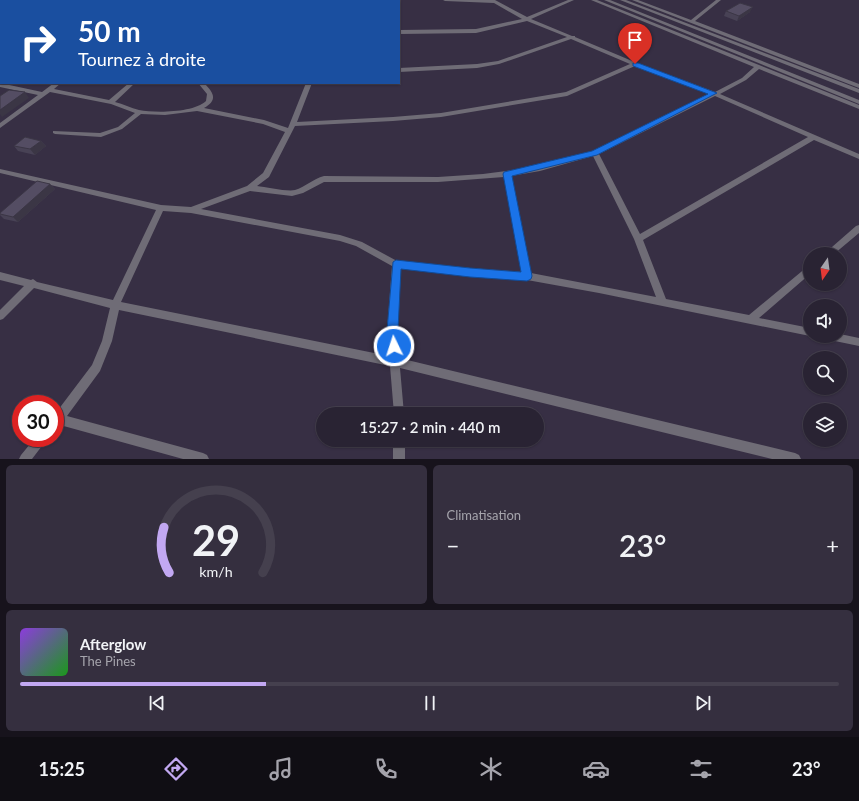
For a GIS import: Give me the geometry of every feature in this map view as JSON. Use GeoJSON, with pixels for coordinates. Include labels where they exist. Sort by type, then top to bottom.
{"type":"FeatureCollection","features":[{"type":"Feature","properties":{"kind":"street"},"geometry":{"type":"LineString","coordinates":[[445,0],[493,1],[527,19],[635,64],[714,93],[859,157]]}},
{"type":"Feature","properties":{"kind":"street"},"geometry":{"type":"LineString","coordinates":[[400,32],[476,32],[527,19],[572,0]]}},
{"type":"Feature","properties":{"kind":"street"},"geometry":{"type":"LineString","coordinates":[[593,0],[859,107]]}},
{"type":"Feature","properties":{"kind":"street"},"geometry":{"type":"LineString","coordinates":[[606,0],[859,102]]}},
{"type":"Feature","properties":{"kind":"street"},"geometry":{"type":"LineString","coordinates":[[622,0],[859,91]]}},
{"type":"Feature","properties":{"kind":"street"},"geometry":{"type":"LineString","coordinates":[[634,0],[859,86]]}},
{"type":"Feature","properties":{"kind":"street"},"geometry":{"type":"LineString","coordinates":[[691,22],[719,0]]}},
{"type":"Feature","properties":{"kind":"street"},"geometry":{"type":"LineString","coordinates":[[400,70],[476,66],[499,62],[573,37]]}},
{"type":"Feature","properties":{"kind":"street"},"geometry":{"type":"LineString","coordinates":[[293,124],[441,115],[567,94],[635,64]]}},
{"type":"Feature","properties":{"kind":"street"},"geometry":{"type":"LineString","coordinates":[[250,188],[298,192],[316,180],[324,179],[431,180],[465,178],[507,174],[554,164],[594,153],[744,79],[758,67]]}},
{"type":"Feature","properties":{"kind":"street"},"geometry":{"type":"LineString","coordinates":[[0,126],[57,84]]}},
{"type":"Feature","properties":{"kind":"street"},"geometry":{"type":"LineString","coordinates":[[111,102],[131,84]]}},
{"type":"Feature","properties":{"kind":"street"},"geometry":{"type":"LineString","coordinates":[[196,109],[208,103],[211,97],[210,92],[202,84]]}},
{"type":"Feature","properties":{"kind":"street"},"geometry":{"type":"LineString","coordinates":[[192,210],[250,188],[266,175],[293,124],[309,84]]}},
{"type":"Feature","properties":{"kind":"street"},"geometry":{"type":"LineString","coordinates":[[0,85],[43,94]]}},
{"type":"Feature","properties":{"kind":"street"},"geometry":{"type":"LineString","coordinates":[[49,90],[111,102],[140,112],[152,113],[196,109],[264,122],[289,131]]}},
{"type":"Feature","properties":{"kind":"street"},"geometry":{"type":"LineString","coordinates":[[55,132],[102,135],[120,128],[140,112]]}},
{"type":"Feature","properties":{"kind":"street"},"geometry":{"type":"LineString","coordinates":[[638,240],[814,137]]}},
{"type":"Feature","properties":{"kind":"street"},"geometry":{"type":"LineString","coordinates":[[594,153],[638,240],[663,302]]}},
{"type":"Feature","properties":{"kind":"street"},"geometry":{"type":"LineString","coordinates":[[0,171],[38,184],[161,208],[192,210],[340,238],[377,252],[396,264],[470,272],[527,276],[803,330]]}},
{"type":"Feature","properties":{"kind":"street"},"geometry":{"type":"LineString","coordinates":[[507,174],[527,276]]}},
{"type":"Feature","properties":{"kind":"street"},"geometry":{"type":"LineString","coordinates":[[64,411],[96,368],[107,341],[115,305],[161,208]]}},
{"type":"Feature","properties":{"kind":"street"},"geometry":{"type":"LineString","coordinates":[[836,247],[859,228]]}},
{"type":"Feature","properties":{"kind":"street"},"geometry":{"type":"LineString","coordinates":[[849,236],[859,239]]}},
{"type":"Feature","properties":{"kind":"street"},"geometry":{"type":"LineString","coordinates":[[396,264],[392,330],[396,362],[399,407]]}},
{"type":"Feature","properties":{"kind":"street"},"geometry":{"type":"LineString","coordinates":[[751,319],[803,275]]}},
{"type":"Feature","properties":{"kind":"street"},"geometry":{"type":"LineString","coordinates":[[0,276],[115,305],[396,362],[795,459]]}},
{"type":"Feature","properties":{"kind":"street"},"geometry":{"type":"LineString","coordinates":[[0,316],[32,283]]}},
{"type":"Feature","properties":{"kind":"street"},"geometry":{"type":"LineString","coordinates":[[847,340],[859,342]]}},
{"type":"Feature","properties":{"kind":"street"},"geometry":{"type":"LineString","coordinates":[[64,423],[203,459]]}},
{"type":"Feature","properties":{"kind":"street"},"geometry":{"type":"LineString","coordinates":[[25,459],[35,447]]}},
{"type":"Feature","properties":{"kind":"street"},"geometry":{"type":"LineString","coordinates":[[398,459],[399,447]]}},
{"type":"Feature","properties":{"kind":"building"},"geometry":{"type":"Polygon","coordinates":[[[740,3],[753,7],[739,16],[726,11],[740,3]]]}},
{"type":"Feature","properties":{"kind":"building"},"geometry":{"type":"Polygon","coordinates":[[[9,90],[25,92],[0,110],[0,96],[9,90]]]}},
{"type":"Feature","properties":{"kind":"building"},"geometry":{"type":"Polygon","coordinates":[[[25,137],[41,141],[30,149],[14,146],[25,137]]]}},
{"type":"Feature","properties":{"kind":"building"},"geometry":{"type":"Polygon","coordinates":[[[37,181],[50,184],[13,217],[0,214],[0,213],[37,181]]]}},
{"type":"Feature","properties":{"kind":"route"},"geometry":{"type":"LineString","coordinates":[[394,346],[392,330],[396,264],[470,272],[527,276],[507,174],[554,164],[594,153],[714,93],[635,64]]}}]}
